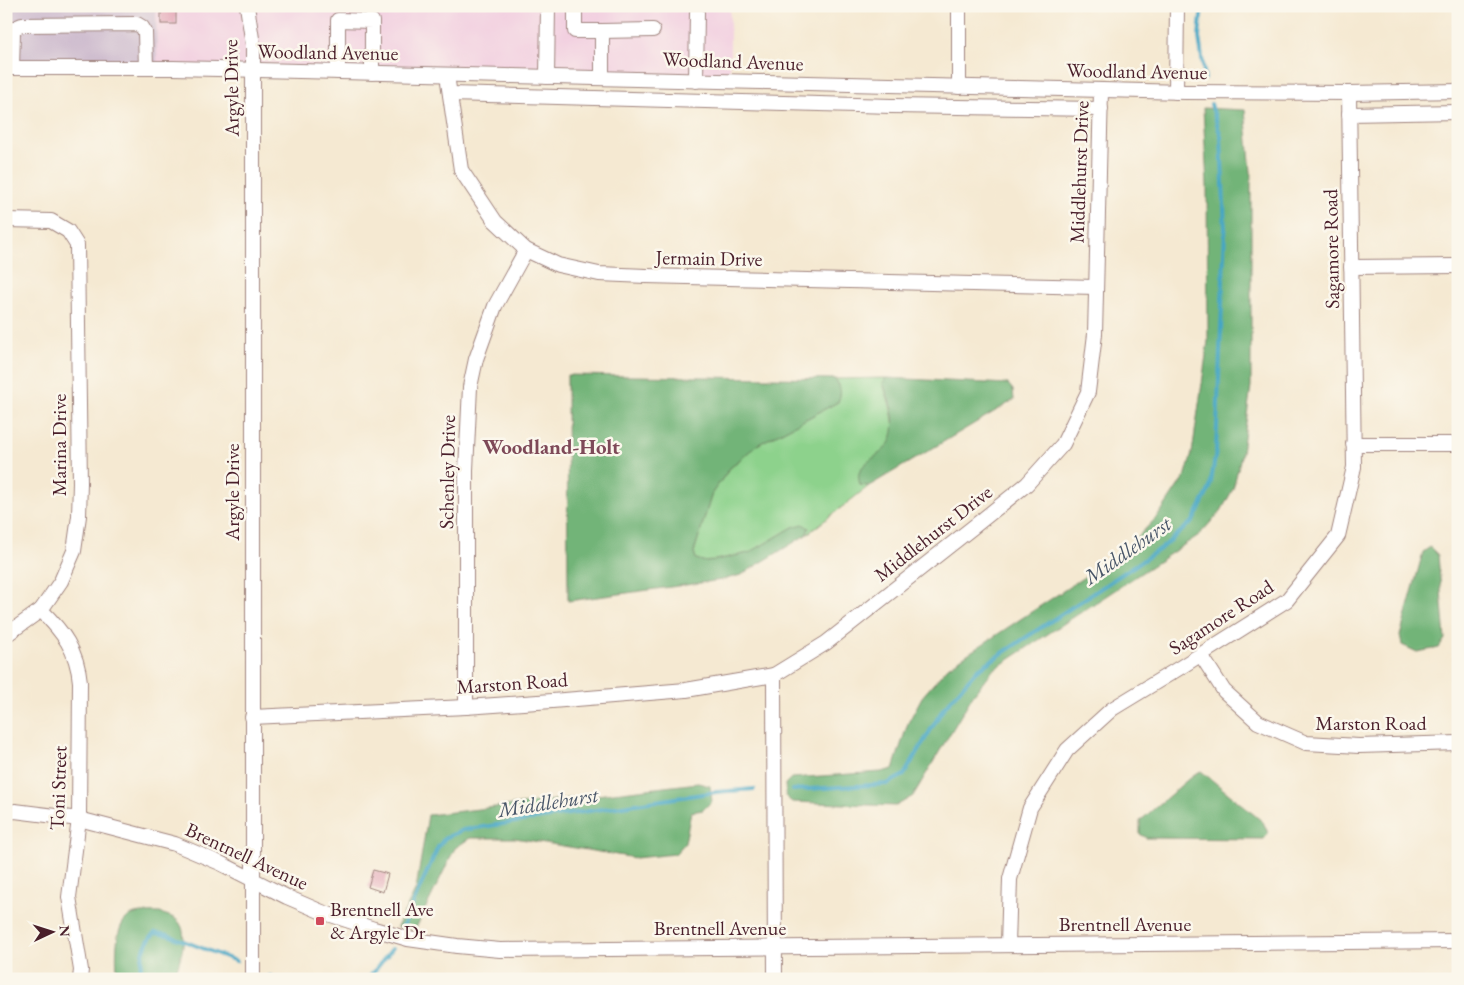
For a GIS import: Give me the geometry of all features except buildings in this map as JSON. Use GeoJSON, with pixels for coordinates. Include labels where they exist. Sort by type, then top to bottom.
{"type":"FeatureCollection","features":[{"type":"Feature","properties":{"kind":"street","name":"Argyle Drive"},"geometry":{"type":"LineString","coordinates":[[247,6],[252,45],[253,979]]}},
{"type":"Feature","properties":{"kind":"street"},"geometry":{"type":"LineString","coordinates":[[547,77],[548,6]]}},
{"type":"Feature","properties":{"kind":"street"},"geometry":{"type":"LineString","coordinates":[[575,6],[575,31],[653,30]]}},
{"type":"Feature","properties":{"kind":"street"},"geometry":{"type":"LineString","coordinates":[[959,6],[959,87]]}},
{"type":"Feature","properties":{"kind":"street"},"geometry":{"type":"LineString","coordinates":[[1176,92],[1177,6]]}},
{"type":"Feature","properties":{"kind":"street"},"geometry":{"type":"LineString","coordinates":[[696,12],[696,80]]}},
{"type":"Feature","properties":{"kind":"street"},"geometry":{"type":"LineString","coordinates":[[338,72],[338,20],[372,21],[372,73]]}},
{"type":"Feature","properties":{"kind":"street"},"geometry":{"type":"LineString","coordinates":[[9,68],[13,31],[22,25],[137,24],[145,32],[146,68]]}},
{"type":"Feature","properties":{"kind":"street"},"geometry":{"type":"LineString","coordinates":[[602,30],[602,78]]}},
{"type":"Feature","properties":{"kind":"street","name":"Woodland Avenue"},"geometry":{"type":"LineString","coordinates":[[9,68],[252,70],[1102,91],[1349,93],[1458,91]]}},
{"type":"Feature","properties":{"kind":"street","name":"Jermain Drive"},"geometry":{"type":"LineString","coordinates":[[447,75],[461,170],[495,221],[526,250],[558,265],[599,274],[1096,287]]}},
{"type":"Feature","properties":{"kind":"street","name":"Middlehurst Drive"},"geometry":{"type":"LineString","coordinates":[[774,675],[826,643],[1027,484],[1064,444],[1088,392],[1095,334],[1102,91]]}},
{"type":"Feature","properties":{"kind":"street","name":"Sagamore Road"},"geometry":{"type":"LineString","coordinates":[[1008,944],[1010,879],[1030,808],[1067,750],[1112,709],[1287,600],[1338,536],[1354,467],[1349,93]]}},
{"type":"Feature","properties":{"kind":"street"},"geometry":{"type":"LineString","coordinates":[[450,94],[892,106],[1101,109]]}},
{"type":"Feature","properties":{"kind":"street"},"geometry":{"type":"LineString","coordinates":[[1349,114],[1458,112]]}},
{"type":"Feature","properties":{"kind":"street","name":"Marina Drive"},"geometry":{"type":"LineString","coordinates":[[6,220],[51,220],[68,231],[77,245],[79,516],[74,551],[61,581],[41,610],[6,635]]}},
{"type":"Feature","properties":{"kind":"street","name":"Schenley Drive"},"geometry":{"type":"LineString","coordinates":[[466,707],[466,470],[470,387],[476,359],[495,306],[526,250]]}},
{"type":"Feature","properties":{"kind":"street"},"geometry":{"type":"LineString","coordinates":[[1351,267],[1458,266]]}},
{"type":"Feature","properties":{"kind":"street"},"geometry":{"type":"LineString","coordinates":[[1354,444],[1458,444]]}},
{"type":"Feature","properties":{"kind":"street","name":"Toni Street"},"geometry":{"type":"LineString","coordinates":[[41,610],[56,626],[74,651],[80,682],[79,820],[69,897],[81,970],[80,979]]}},
{"type":"Feature","properties":{"kind":"street","name":"Marston Road"},"geometry":{"type":"LineString","coordinates":[[1201,655],[1224,691],[1258,722],[1306,743],[1358,746],[1458,743]]}},
{"type":"Feature","properties":{"kind":"street"},"geometry":{"type":"LineString","coordinates":[[774,675],[775,979]]}},
{"type":"Feature","properties":{"kind":"street","name":"Marston Road"},"geometry":{"type":"LineString","coordinates":[[252,717],[466,707],[686,690],[774,675]]}},
{"type":"Feature","properties":{"kind":"street","name":"Brentnell Avenue"},"geometry":{"type":"LineString","coordinates":[[6,813],[15,812],[79,820],[175,844],[322,912],[374,929],[408,939],[500,950],[1458,941]]}},
{"type":"Feature","properties":{"kind":"shaded area"},"geometry":{"type":"Polygon","coordinates":[[[6,6],[156,6],[157,67],[6,69],[6,6]]]}},
{"type":"Feature","properties":{"kind":"shaded area"},"geometry":{"type":"Polygon","coordinates":[[[156,6],[730,6],[730,80],[157,67],[156,6]]]}},
{"type":"Feature","properties":{"kind":"green space"},"geometry":{"type":"Polygon","coordinates":[[[1203,108],[1245,110],[1251,172],[1251,386],[1242,452],[1233,489],[1221,511],[1199,535],[993,670],[973,695],[913,796],[896,806],[792,802],[786,797],[785,784],[791,778],[881,772],[893,769],[908,723],[922,697],[948,667],[1125,550],[1158,516],[1186,474],[1192,453],[1208,341],[1207,185],[1203,108]]]}},
{"type":"Feature","properties":{"kind":"green space"},"geometry":{"type":"Polygon","coordinates":[[[567,375],[835,379],[840,390],[838,402],[757,445],[730,468],[712,493],[694,552],[696,559],[706,562],[749,553],[793,527],[803,524],[809,528],[806,535],[741,575],[722,580],[568,601],[567,375]]]}},
{"type":"Feature","properties":{"kind":"green space"},"geometry":{"type":"Polygon","coordinates":[[[886,378],[883,383],[892,415],[892,440],[888,447],[863,467],[860,485],[869,486],[806,535],[809,528],[793,527],[749,553],[706,562],[696,559],[694,552],[712,493],[730,468],[757,445],[838,402],[839,385],[835,379],[886,378]]]}},
{"type":"Feature","properties":{"kind":"green space"},"geometry":{"type":"Polygon","coordinates":[[[886,378],[1008,384],[1013,390],[1014,400],[869,486],[860,485],[859,474],[862,468],[886,448],[892,436],[893,416],[883,383],[886,378]]]}},
{"type":"Feature","properties":{"kind":"green space"},"geometry":{"type":"Polygon","coordinates":[[[1430,547],[1438,555],[1445,639],[1439,648],[1417,652],[1402,645],[1400,636],[1423,552],[1430,547]]]}},
{"type":"Feature","properties":{"kind":"green space"},"geometry":{"type":"Polygon","coordinates":[[[1201,771],[1263,822],[1268,833],[1264,839],[1146,838],[1140,834],[1140,821],[1193,775],[1201,771]]]}},
{"type":"Feature","properties":{"kind":"green space"},"geometry":{"type":"Polygon","coordinates":[[[698,783],[710,786],[712,801],[703,810],[691,812],[685,843],[675,854],[635,858],[515,838],[470,838],[455,848],[415,930],[397,927],[416,889],[428,815],[698,783]]]}},
{"type":"Feature","properties":{"kind":"green space"},"geometry":{"type":"Polygon","coordinates":[[[160,913],[172,917],[182,927],[184,941],[174,979],[117,979],[116,953],[121,926],[132,915],[160,913]]]}},
{"type":"Feature","properties":{"kind":"waterway","name":"Middlehurst"},"geometry":{"type":"LineString","coordinates":[[1202,6],[1199,37],[1205,79]]}},
{"type":"Feature","properties":{"kind":"waterway","name":"Middlehurst"},"geometry":{"type":"LineString","coordinates":[[793,790],[887,784],[904,775],[943,709],[977,670],[1163,547],[1193,521],[1210,488],[1216,451],[1225,230],[1221,137],[1211,104]]}},
{"type":"Feature","properties":{"kind":"waterway","name":"Middlehurst"},"geometry":{"type":"LineString","coordinates":[[403,926],[438,847],[445,838],[463,830],[716,792],[754,789]]}},
{"type":"Feature","properties":{"kind":"waterway","name":"Middlehurst"},"geometry":{"type":"LineString","coordinates":[[139,979],[145,948],[155,933],[168,935],[236,961]]}},
{"type":"Feature","properties":{"kind":"waterway","name":"Middlehurst"},"geometry":{"type":"LineString","coordinates":[[368,979],[392,949]]}},
{"type":"Feature","properties":{"kind":"waterway","name":"Middlehurst"},"geometry":{"type":"LineString","coordinates":[[270,976],[277,979]]}},
{"type":"Feature","properties":{"kind":"place","name":"Brentnell Ave & Argyle Dr"},"geometry":{"type":"Point","coordinates":[320,921]}},
{"type":"Feature","properties":{"kind":"district","name":"Woodland-Holt"},"geometry":{"type":"Point","coordinates":[551,446]}}]}
